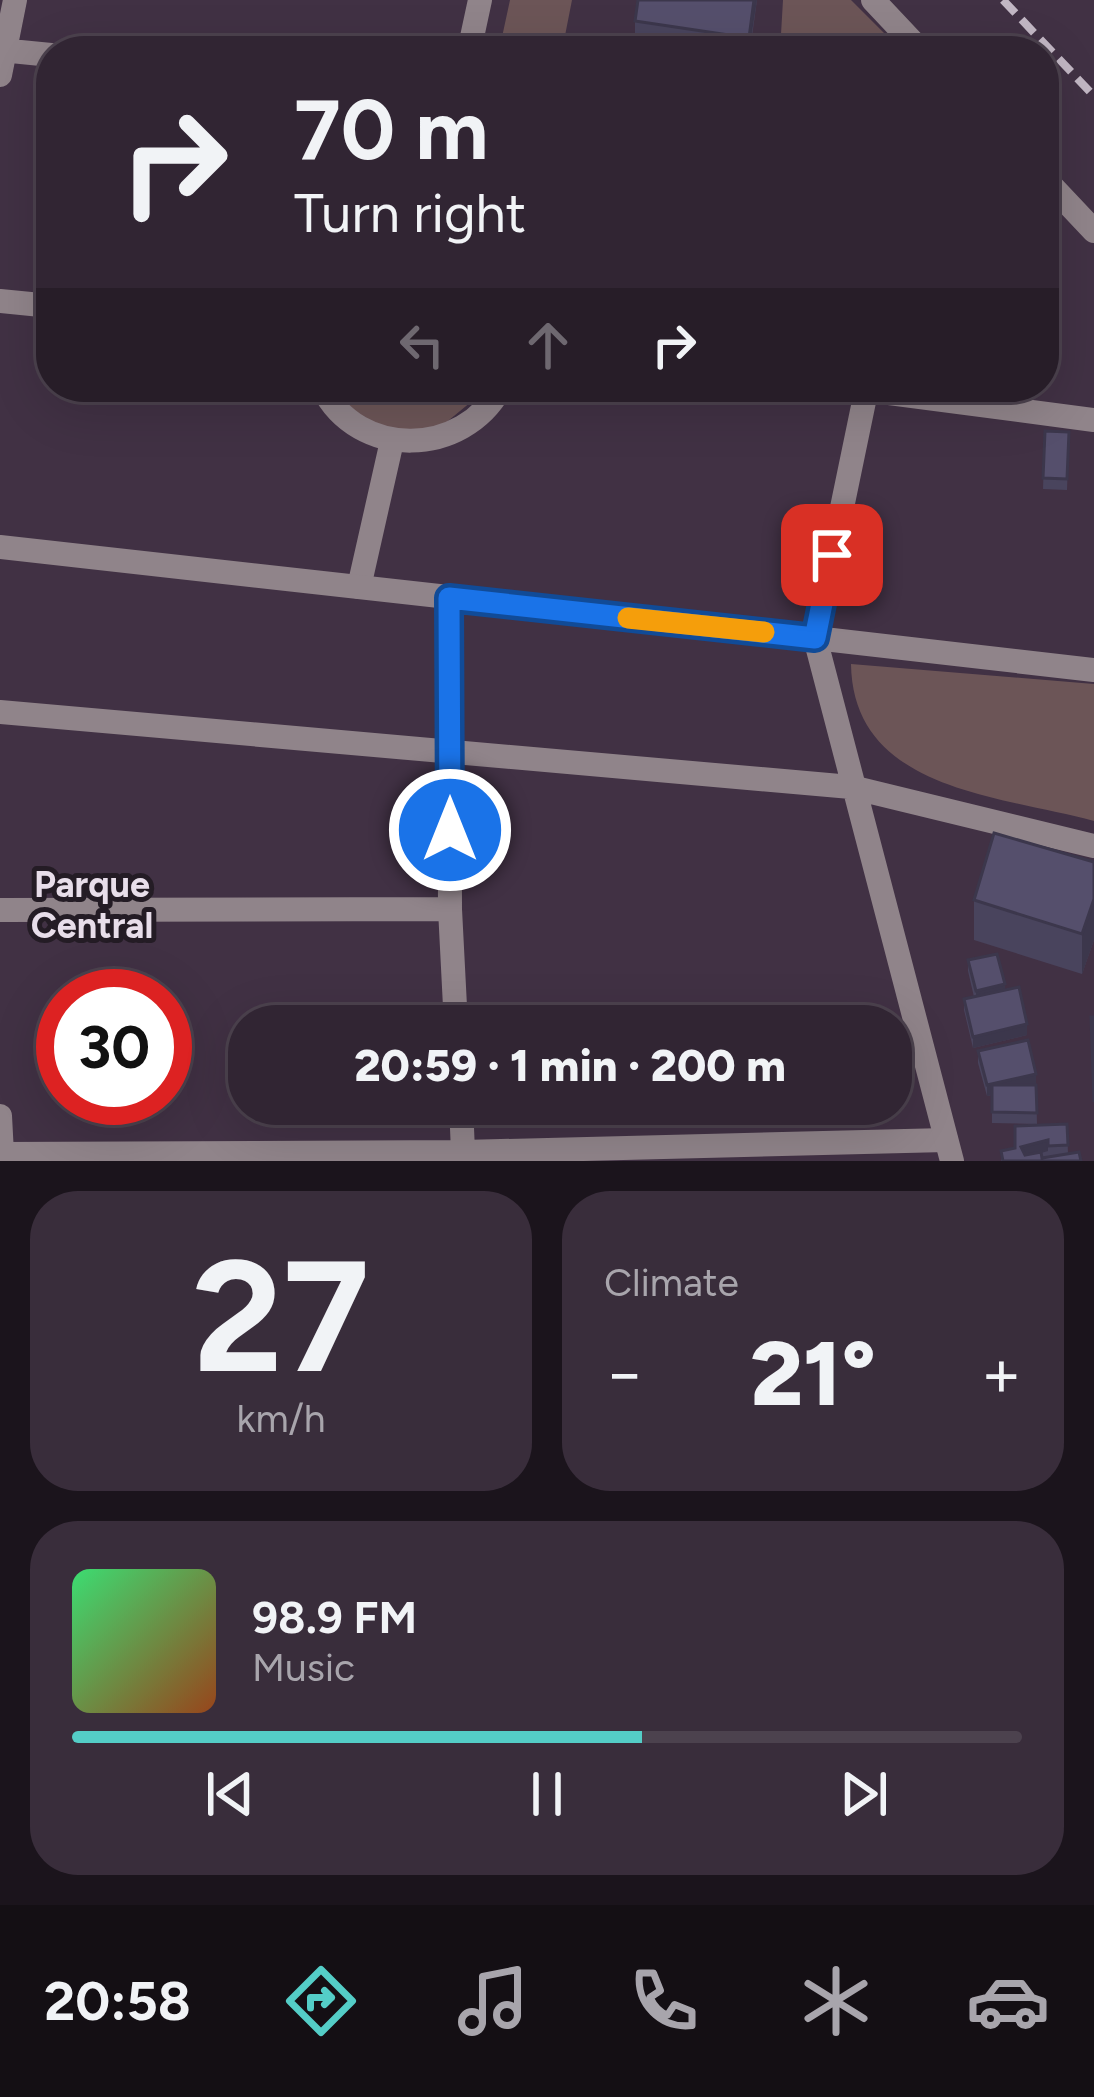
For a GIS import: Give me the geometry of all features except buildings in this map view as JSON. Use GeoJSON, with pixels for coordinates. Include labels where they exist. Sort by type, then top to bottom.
{"type":"FeatureCollection","features":[{"type":"Feature","properties":{"kind":"street"},"geometry":{"type":"LineString","coordinates":[[15,0],[2,59],[36,57]]}},
{"type":"Feature","properties":{"kind":"street"},"geometry":{"type":"LineString","coordinates":[[472,36],[480,0]]}},
{"type":"Feature","properties":{"kind":"street"},"geometry":{"type":"LineString","coordinates":[[873,0],[907,36]]}},
{"type":"Feature","properties":{"kind":"street"},"geometry":{"type":"LineString","coordinates":[[1059,194],[1094,231]]}},
{"type":"Feature","properties":{"kind":"street"},"geometry":{"type":"LineString","coordinates":[[0,301],[36,305]]}},
{"type":"Feature","properties":{"kind":"street"},"geometry":{"type":"LineString","coordinates":[[330,402],[358,428],[392,441],[434,441],[471,423],[488,402]]}},
{"type":"Feature","properties":{"kind":"street"},"geometry":{"type":"LineString","coordinates":[[0,1116],[1,1154],[949,1150],[815,638],[857,402]]}},
{"type":"Feature","properties":{"kind":"street"},"geometry":{"type":"LineString","coordinates":[[962,402],[1094,420]]}},
{"type":"Feature","properties":{"kind":"street"},"geometry":{"type":"LineString","coordinates":[[359,586],[392,441]]}},
{"type":"Feature","properties":{"kind":"street"},"geometry":{"type":"LineString","coordinates":[[0,547],[1094,670]]}},
{"type":"Feature","properties":{"kind":"street"},"geometry":{"type":"LineString","coordinates":[[449,598],[455,1005]]}},
{"type":"Feature","properties":{"kind":"street"},"geometry":{"type":"LineString","coordinates":[[0,712],[851,787],[1094,846]]}},
{"type":"Feature","properties":{"kind":"street"},"geometry":{"type":"LineString","coordinates":[[0,910],[450,909]]}},
{"type":"Feature","properties":{"kind":"street"},"geometry":{"type":"LineString","coordinates":[[462,1125],[463,1152]]}},
{"type":"Feature","properties":{"kind":"shaded area"},"geometry":{"type":"Polygon","coordinates":[[[510,0],[572,0],[565,36],[502,36],[510,0]]]}},
{"type":"Feature","properties":{"kind":"shaded area"},"geometry":{"type":"Polygon","coordinates":[[[783,0],[851,0],[887,36],[781,36],[783,0]]]}},
{"type":"Feature","properties":{"kind":"shaded area"},"geometry":{"type":"Polygon","coordinates":[[[346,402],[471,402],[431,435],[368,425],[346,402]]]}},
{"type":"Feature","properties":{"kind":"shaded area"},"geometry":{"type":"Polygon","coordinates":[[[851,664],[1094,684],[1094,821],[975,793],[903,762],[876,738],[858,706],[851,664]]]}},
{"type":"Feature","properties":{"kind":"railway"},"geometry":{"type":"LineString","coordinates":[[1003,0],[1037,36]]}},
{"type":"Feature","properties":{"kind":"railway"},"geometry":{"type":"LineString","coordinates":[[1059,59],[1094,96]]}},
{"type":"Feature","properties":{"kind":"slow traffic"},"geometry":{"type":"LineString","coordinates":[[628,618],[764,632]]}},
{"type":"Feature","properties":{"kind":"district","name":"Parque Central"},"geometry":{"type":"Point","coordinates":[92,904]}},
{"type":"Feature","properties":{"kind":"route"},"geometry":{"type":"LineString","coordinates":[[450,830],[449,598],[815,638],[832,555]]}}]}
